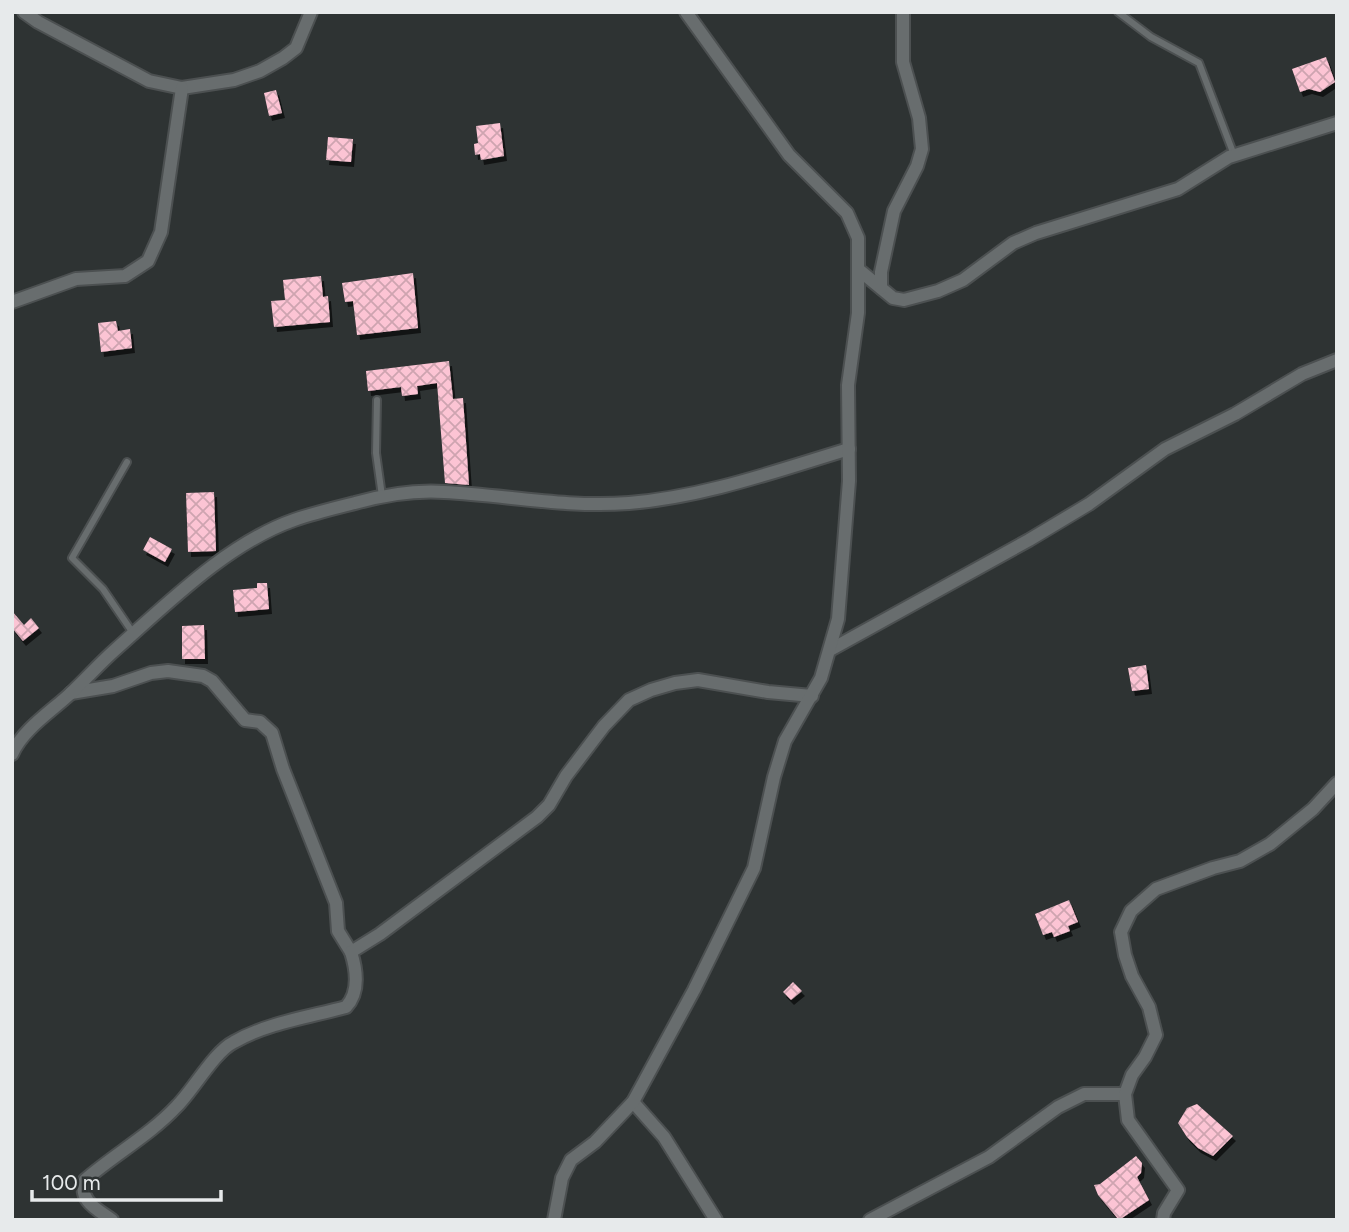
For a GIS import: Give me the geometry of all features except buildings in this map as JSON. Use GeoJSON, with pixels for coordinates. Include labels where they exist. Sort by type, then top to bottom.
{"type":"FeatureCollection","features":[{"type":"Feature","properties":{"kind":"street"},"geometry":{"type":"LineString","coordinates":[[24,12],[149,81],[182,88],[234,80],[260,71],[283,58],[296,48],[311,12]]}},
{"type":"Feature","properties":{"kind":"street"},"geometry":{"type":"LineString","coordinates":[[554,1220],[562,1178],[571,1160],[595,1142],[633,1102],[694,990],[754,868],[774,777],[785,741],[821,678],[838,619],[849,481],[848,385],[858,313],[858,238],[847,213],[789,155],[686,12]]}},
{"type":"Feature","properties":{"kind":"street"},"geometry":{"type":"LineString","coordinates":[[881,288],[881,272],[894,211],[917,166],[922,149],[919,118],[903,62],[904,12]]}},
{"type":"Feature","properties":{"kind":"street"},"geometry":{"type":"LineString","coordinates":[[12,302],[76,279],[125,276],[148,261],[161,232],[182,88]]}},
{"type":"Feature","properties":{"kind":"street"},"geometry":{"type":"LineString","coordinates":[[859,270],[893,298],[904,300],[937,291],[962,279],[1013,243],[1103,211],[1178,189],[1234,156],[1337,123]]}},
{"type":"Feature","properties":{"kind":"street"},"geometry":{"type":"LineString","coordinates":[[831,650],[1030,540],[1089,504],[1166,449],[1235,414],[1302,374],[1337,360]]}},
{"type":"Feature","properties":{"kind":"street"},"geometry":{"type":"LineString","coordinates":[[12,754],[39,721],[188,586],[250,541],[293,520],[382,496],[440,492],[500,495],[555,502],[625,503],[666,499],[723,487],[849,449]]}},
{"type":"Feature","properties":{"kind":"street"},"geometry":{"type":"LineString","coordinates":[[71,693],[113,686],[151,673],[168,671],[203,676],[212,681],[245,720],[260,722],[272,733],[283,769],[333,894],[338,931],[351,953],[357,986],[354,998],[346,1007],[258,1032],[233,1042],[222,1050],[178,1106],[153,1129],[85,1180],[82,1189],[84,1197],[112,1220]]}},
{"type":"Feature","properties":{"kind":"street"},"geometry":{"type":"LineString","coordinates":[[351,953],[537,817],[549,805],[566,776],[604,726],[629,701],[651,690],[698,680],[768,692],[812,696]]}},
{"type":"Feature","properties":{"kind":"street"},"geometry":{"type":"LineString","coordinates":[[1163,1220],[1164,1213],[1178,1190],[1128,1120],[1125,1094],[1132,1075],[1156,1035],[1149,1007],[1132,976],[1121,932],[1131,911],[1156,889],[1213,867],[1240,860],[1270,844],[1313,809],[1337,783]]}},
{"type":"Feature","properties":{"kind":"street"},"geometry":{"type":"LineString","coordinates":[[870,1220],[989,1157],[1058,1107],[1084,1094],[1125,1094]]}},
{"type":"Feature","properties":{"kind":"street"},"geometry":{"type":"LineString","coordinates":[[633,1102],[664,1137],[716,1220]]}},
{"type":"Feature","properties":{"kind":"lane"},"geometry":{"type":"LineString","coordinates":[[1118,12],[1151,37],[1199,63],[1234,156]]}},
{"type":"Feature","properties":{"kind":"lane"},"geometry":{"type":"LineString","coordinates":[[377,400],[376,453],[382,496]]}},
{"type":"Feature","properties":{"kind":"lane"},"geometry":{"type":"LineString","coordinates":[[127,462],[72,558],[103,589],[134,634]]}}]}
